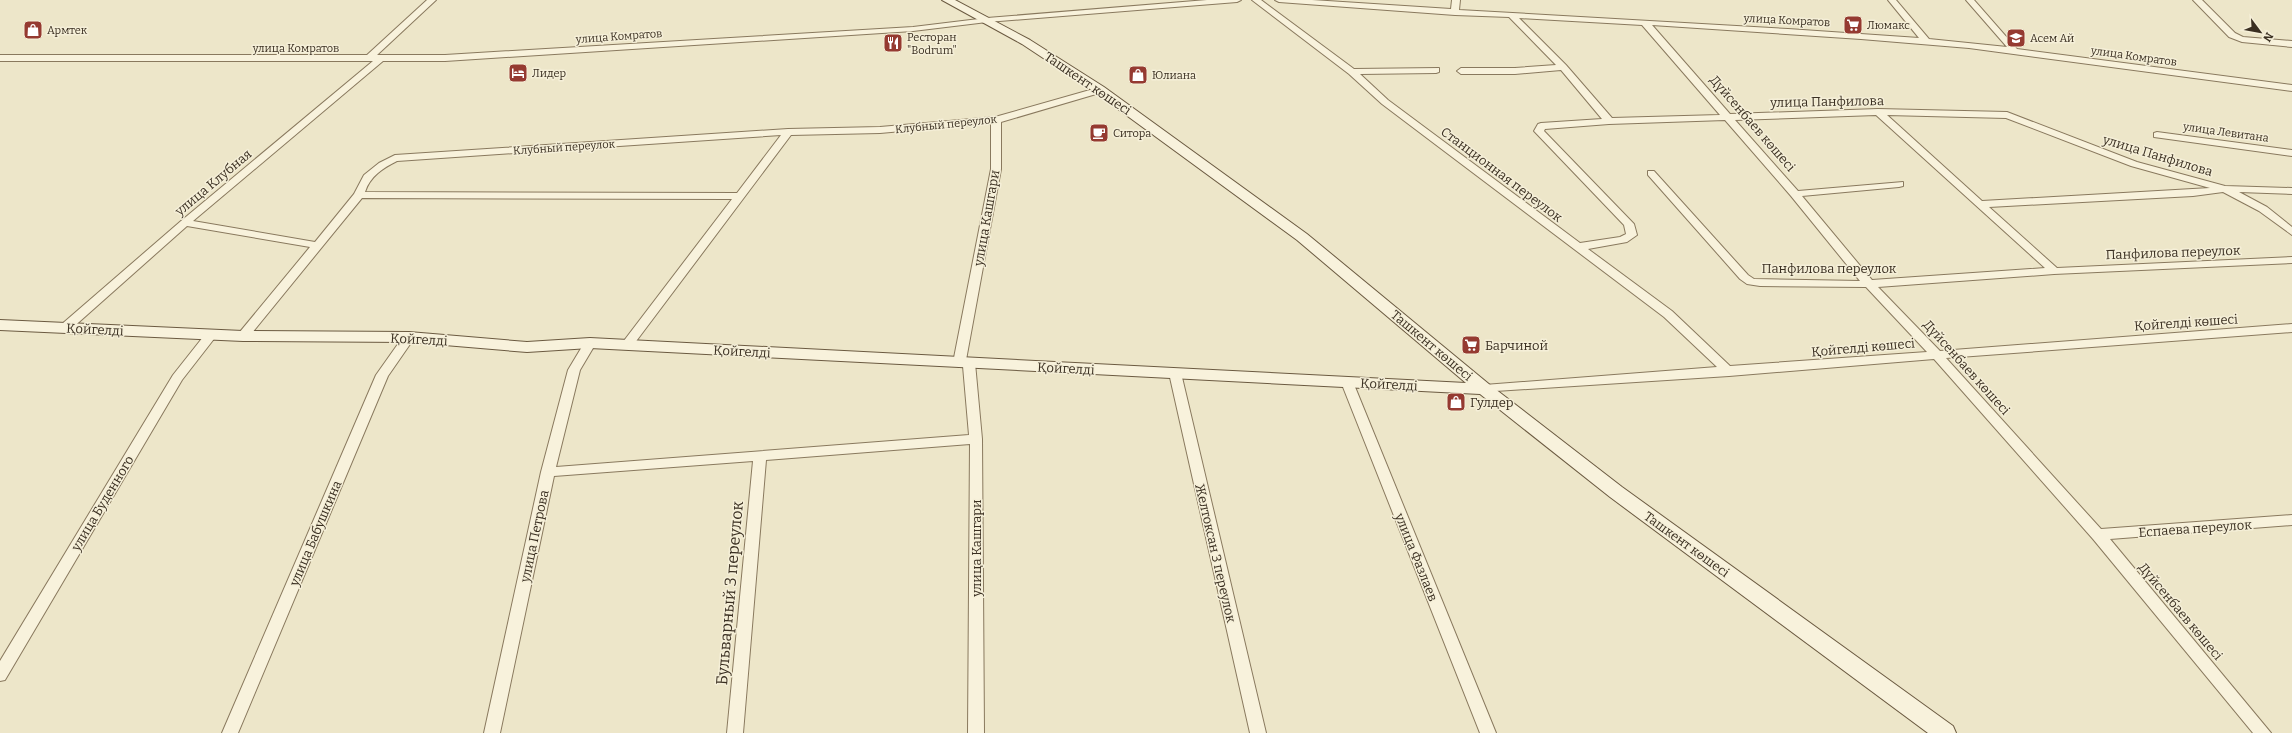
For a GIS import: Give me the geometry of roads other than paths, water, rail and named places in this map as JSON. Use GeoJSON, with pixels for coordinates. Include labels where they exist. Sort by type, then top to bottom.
{"type":"FeatureCollection","features":[{"type":"Feature","properties":{"kind":"main road","name":"Ташкент көшесі"},"geometry":{"type":"LineString","coordinates":[[947,0],[1026,42],[1100,90],[1302,237],[1484,389],[1623,497],[1945,733]]}},
{"type":"Feature","properties":{"kind":"main road","name":"Қойгелді"},"geometry":{"type":"LineString","coordinates":[[0,325],[242,336],[409,337],[527,347],[590,343],[1484,389]]}},
{"type":"Feature","properties":{"kind":"street"},"geometry":{"type":"LineString","coordinates":[[368,59],[432,0]]}},
{"type":"Feature","properties":{"kind":"street"},"geometry":{"type":"LineString","coordinates":[[1128,9],[1132,0]]}},
{"type":"Feature","properties":{"kind":"street","name":"улица Комратов"},"geometry":{"type":"LineString","coordinates":[[0,58],[445,58],[913,29],[987,20],[1237,0]]}},
{"type":"Feature","properties":{"kind":"street","name":"Станционная переулок"},"geometry":{"type":"LineString","coordinates":[[1256,0],[1352,72],[1385,102],[1668,314],[1729,372]]}},
{"type":"Feature","properties":{"kind":"street","name":"улица Комратов"},"geometry":{"type":"LineString","coordinates":[[1279,0],[1455,13],[1862,36],[2014,50],[2292,88]]}},
{"type":"Feature","properties":{"kind":"street"},"geometry":{"type":"LineString","coordinates":[[1455,13],[1456,0]]}},
{"type":"Feature","properties":{"kind":"street"},"geometry":{"type":"LineString","coordinates":[[1892,0],[1927,42]]}},
{"type":"Feature","properties":{"kind":"street"},"geometry":{"type":"LineString","coordinates":[[1970,0],[2014,50]]}},
{"type":"Feature","properties":{"kind":"street"},"geometry":{"type":"LineString","coordinates":[[2197,0],[2232,35],[2242,39],[2292,44]]}},
{"type":"Feature","properties":{"kind":"street"},"geometry":{"type":"LineString","coordinates":[[1512,16],[1563,67],[1609,121]]}},
{"type":"Feature","properties":{"kind":"street","name":"Дүйсенбаев көшесі"},"geometry":{"type":"LineString","coordinates":[[1645,23],[1795,194],[1870,284],[1937,355],[2098,535],[2263,733]]}},
{"type":"Feature","properties":{"kind":"street","name":"улица Клубная"},"geometry":{"type":"LineString","coordinates":[[66,327],[185,223],[380,59]]}},
{"type":"Feature","properties":{"kind":"street"},"geometry":{"type":"LineString","coordinates":[[1461,71],[1515,71],[1563,67]]}},
{"type":"Feature","properties":{"kind":"street"},"geometry":{"type":"LineString","coordinates":[[1352,72],[1436,70]]}},
{"type":"Feature","properties":{"kind":"street","name":"Клубный переулок"},"geometry":{"type":"LineString","coordinates":[[242,336],[359,195],[362,182],[378,168],[395,158],[788,132],[880,130],[996,120],[1100,90]]}},
{"type":"Feature","properties":{"kind":"street"},"geometry":{"type":"LineString","coordinates":[[1878,112],[2054,271]]}},
{"type":"Feature","properties":{"kind":"street","name":"улица Панфилова"},"geometry":{"type":"LineString","coordinates":[[1577,247],[1623,240],[1632,235],[1629,224],[1539,131],[1541,126],[1549,124],[1609,121],[1878,112],[2007,116],[2134,164],[2225,189],[2263,209],[2292,232]]}},
{"type":"Feature","properties":{"kind":"street","name":"улица Кашгари"},"geometry":{"type":"LineString","coordinates":[[976,733],[976,439],[964,363],[996,169],[996,120]]}},
{"type":"Feature","properties":{"kind":"street"},"geometry":{"type":"LineString","coordinates":[[627,345],[788,132]]}},
{"type":"Feature","properties":{"kind":"street","name":"улица Левитана"},"geometry":{"type":"LineString","coordinates":[[2157,135],[2292,153]]}},
{"type":"Feature","properties":{"kind":"street","name":"Панфилова переулок"},"geometry":{"type":"LineString","coordinates":[[1651,173],[1744,277],[1751,282],[1870,284],[2054,271],[2292,260]]}},
{"type":"Feature","properties":{"kind":"street"},"geometry":{"type":"LineString","coordinates":[[1795,194],[1899,184]]}},
{"type":"Feature","properties":{"kind":"street"},"geometry":{"type":"LineString","coordinates":[[1979,204],[2193,193],[2225,189],[2292,191]]}},
{"type":"Feature","properties":{"kind":"street"},"geometry":{"type":"LineString","coordinates":[[359,195],[741,196]]}},
{"type":"Feature","properties":{"kind":"street"},"geometry":{"type":"LineString","coordinates":[[185,223],[316,245]]}},
{"type":"Feature","properties":{"kind":"street","name":"Қойгелді көшесі"},"geometry":{"type":"LineString","coordinates":[[1484,389],[1729,372],[2292,328]]}},
{"type":"Feature","properties":{"kind":"street","name":"улица Буденного"},"geometry":{"type":"LineString","coordinates":[[0,675],[177,378],[211,335]]}},
{"type":"Feature","properties":{"kind":"street","name":"улица Бабушкина"},"geometry":{"type":"LineString","coordinates":[[230,733],[382,375],[409,337]]}},
{"type":"Feature","properties":{"kind":"street","name":"улица Петрова"},"geometry":{"type":"LineString","coordinates":[[492,733],[548,472],[574,370],[590,343]]}},
{"type":"Feature","properties":{"kind":"street","name":"Желтоксан 3 переулок"},"geometry":{"type":"LineString","coordinates":[[1175,373],[1258,733]]}},
{"type":"Feature","properties":{"kind":"street","name":"улица Фазлаев"},"geometry":{"type":"LineString","coordinates":[[1346,382],[1488,733]]}},
{"type":"Feature","properties":{"kind":"street"},"geometry":{"type":"LineString","coordinates":[[548,472],[976,439]]}},
{"type":"Feature","properties":{"kind":"street","name":"Бульварный 3 переулок"},"geometry":{"type":"LineString","coordinates":[[734,733],[760,456]]}},
{"type":"Feature","properties":{"kind":"street","name":"Еспаева переулок"},"geometry":{"type":"LineString","coordinates":[[2098,535],[2292,520]]}},
{"type":"Feature","properties":{"kind":"place","name":"Люмакс"},"geometry":{"type":"Point","coordinates":[1853,25]}},
{"type":"Feature","properties":{"kind":"place","name":"Армтек"},"geometry":{"type":"Point","coordinates":[33,30]}},
{"type":"Feature","properties":{"kind":"place","name":"Асем Ай"},"geometry":{"type":"Point","coordinates":[2016,38]}},
{"type":"Feature","properties":{"kind":"place","name":"Ресторан \"Bodrum\""},"geometry":{"type":"Point","coordinates":[893,43]}},
{"type":"Feature","properties":{"kind":"place","name":"Лидер"},"geometry":{"type":"Point","coordinates":[518,73]}},
{"type":"Feature","properties":{"kind":"place","name":"Юлиана"},"geometry":{"type":"Point","coordinates":[1138,75]}},
{"type":"Feature","properties":{"kind":"place","name":"Ситора"},"geometry":{"type":"Point","coordinates":[1099,133]}},
{"type":"Feature","properties":{"kind":"place","name":"Барчиной"},"geometry":{"type":"Point","coordinates":[1471,345]}},
{"type":"Feature","properties":{"kind":"place","name":"Гулдер"},"geometry":{"type":"Point","coordinates":[1456,402]}}]}
